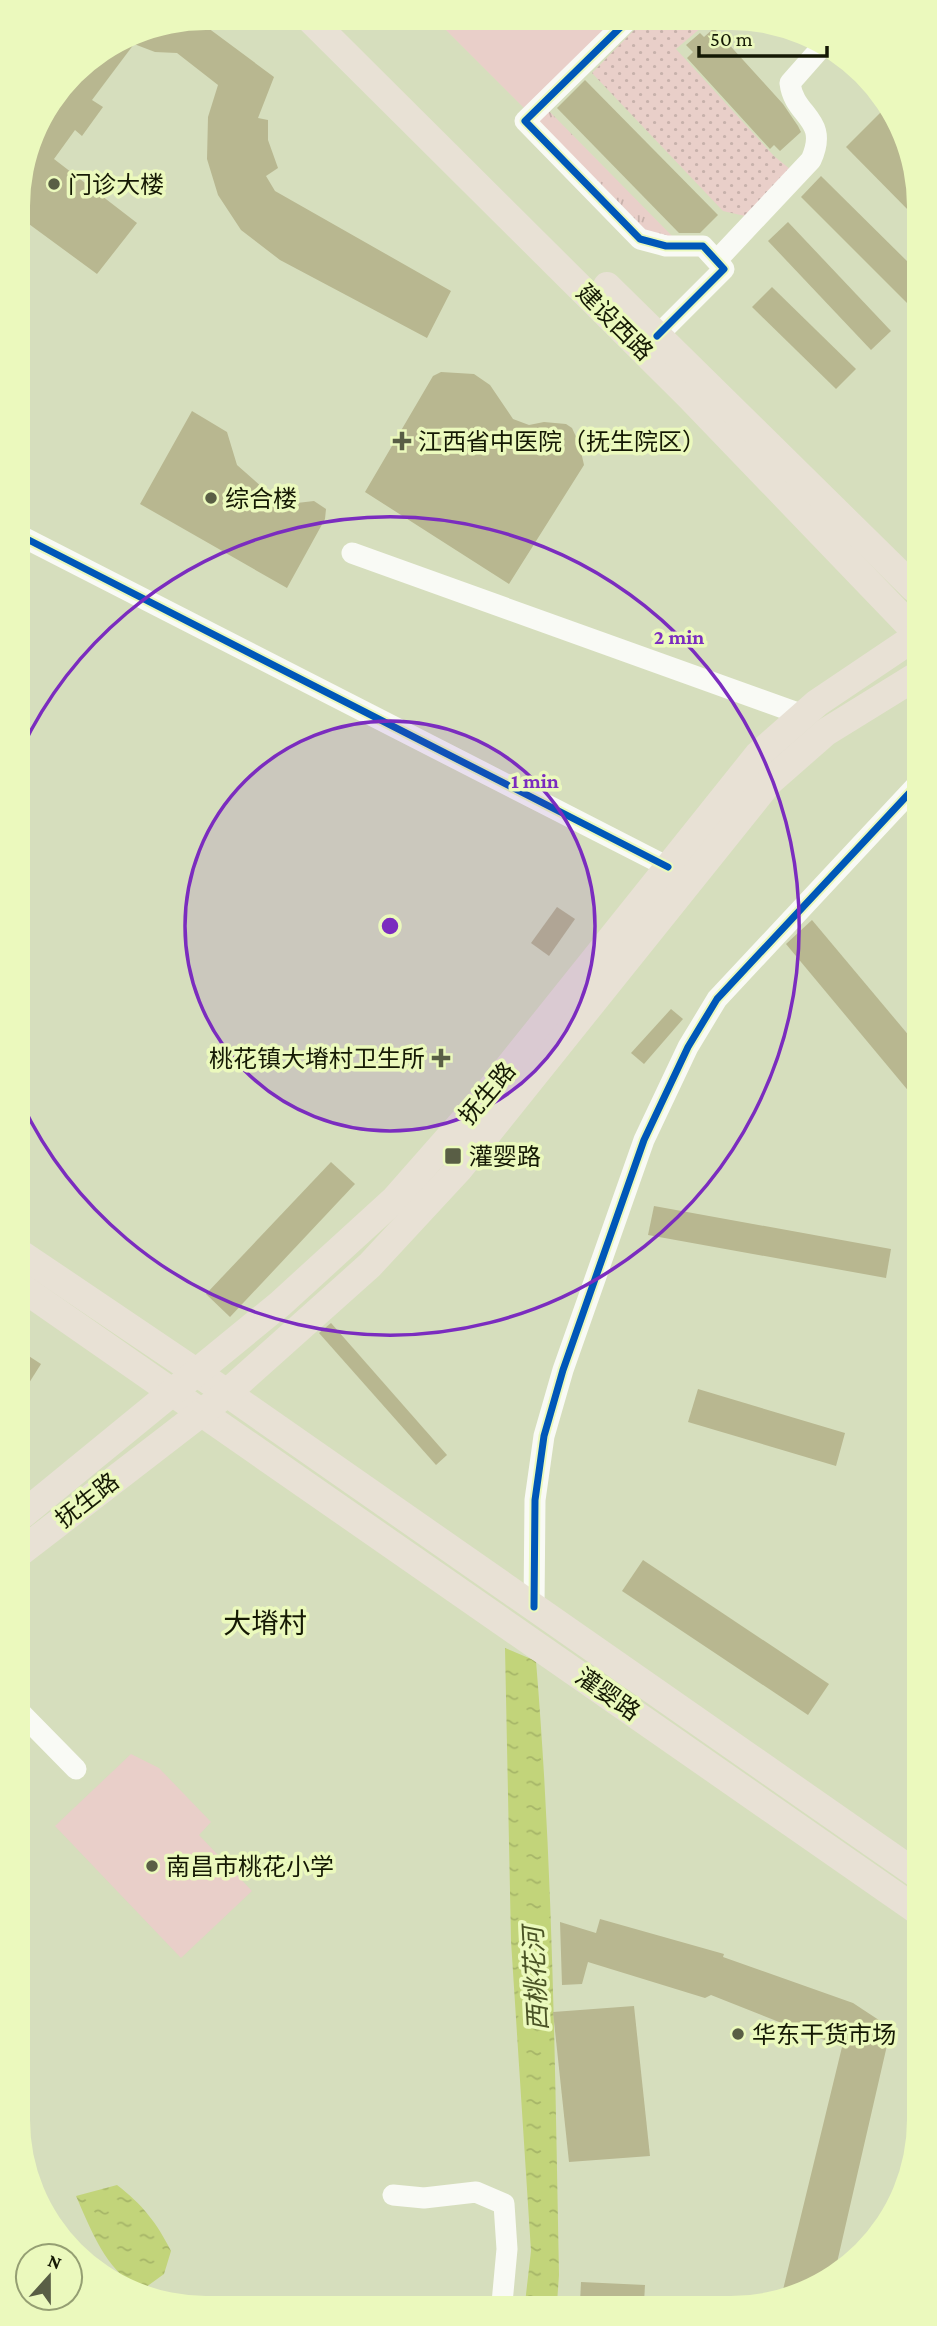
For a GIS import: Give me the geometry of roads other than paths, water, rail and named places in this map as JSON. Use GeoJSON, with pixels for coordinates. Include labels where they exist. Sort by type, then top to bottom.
{"type":"FeatureCollection","features":[{"type":"Feature","properties":{"kind":"main road","name":"建设西路"},"geometry":{"type":"LineString","coordinates":[[321,30],[689,396],[907,626]]}},
{"type":"Feature","properties":{"kind":"main road","name":"建设西路"},"geometry":{"type":"LineString","coordinates":[[343,30],[907,580]]}},
{"type":"Feature","properties":{"kind":"main road","name":"抚生路"},"geometry":{"type":"LineString","coordinates":[[30,1508],[280,1304],[395,1199],[483,1099],[758,755],[803,715],[907,640]]}},
{"type":"Feature","properties":{"kind":"main road","name":"抚生路"},"geometry":{"type":"LineString","coordinates":[[30,1545],[227,1393],[370,1265],[458,1169],[769,782],[826,733],[907,682]]}},
{"type":"Feature","properties":{"kind":"main road","name":"灌婴路"},"geometry":{"type":"LineString","coordinates":[[30,1260],[227,1393],[907,1867]]}},
{"type":"Feature","properties":{"kind":"main road","name":"灌婴路"},"geometry":{"type":"LineString","coordinates":[[30,1293],[203,1411],[907,1903]]}},
{"type":"Feature","properties":{"kind":"street"},"geometry":{"type":"LineString","coordinates":[[618,30],[525,121],[640,239],[666,246],[703,246],[718,258],[724,269],[657,336]]}},
{"type":"Feature","properties":{"kind":"street"},"geometry":{"type":"LineString","coordinates":[[718,258],[811,160],[819,143],[816,129],[792,95],[790,83],[818,52]]}},
{"type":"Feature","properties":{"kind":"street"},"geometry":{"type":"LineString","coordinates":[[30,542],[668,867]]}},
{"type":"Feature","properties":{"kind":"street"},"geometry":{"type":"LineString","coordinates":[[352,553],[803,715]]}},
{"type":"Feature","properties":{"kind":"street"},"geometry":{"type":"LineString","coordinates":[[534,1606],[535,1500],[544,1436],[563,1370],[644,1140],[688,1047],[717,999],[907,796]]}},
{"type":"Feature","properties":{"kind":"street"},"geometry":{"type":"LineString","coordinates":[[30,1722],[76,1769]]}},
{"type":"Feature","properties":{"kind":"street"},"geometry":{"type":"LineString","coordinates":[[393,2195],[424,2198],[475,2192],[504,2204],[507,2249],[503,2296]]}},
{"type":"Feature","properties":{"kind":"water","name":"西桃花河"},"geometry":{"type":"Polygon","coordinates":[[[505,1648],[536,1661],[552,1968],[558,2296],[526,2296],[531,2251],[511,1941],[505,1648]]]}},
{"type":"Feature","properties":{"kind":"water"},"geometry":{"type":"Polygon","coordinates":[[[117,2185],[134,2199],[148,2215],[171,2251],[164,2274],[147,2286],[121,2274],[94,2237],[76,2196],[117,2185]]]}},
{"type":"Feature","properties":{"kind":"place","name":"门诊大楼"},"geometry":{"type":"Point","coordinates":[54,184]}},
{"type":"Feature","properties":{"kind":"place","name":"江西省中医院（抚生院区）"},"geometry":{"type":"Point","coordinates":[402,441]}},
{"type":"Feature","properties":{"kind":"place","name":"综合楼"},"geometry":{"type":"Point","coordinates":[211,498]}},
{"type":"Feature","properties":{"kind":"place","name":"桃花镇大塉村卫生所"},"geometry":{"type":"Point","coordinates":[441,1058]}},
{"type":"Feature","properties":{"kind":"place","name":"灌婴路"},"geometry":{"type":"Point","coordinates":[453,1156]}},
{"type":"Feature","properties":{"kind":"place","name":"南昌市桃花小学"},"geometry":{"type":"Point","coordinates":[152,1866]}},
{"type":"Feature","properties":{"kind":"place","name":"华东干货市场"},"geometry":{"type":"Point","coordinates":[738,2034]}},
{"type":"Feature","properties":{"kind":"district","name":"大塉村"},"geometry":{"type":"Point","coordinates":[265,1623]}}]}
